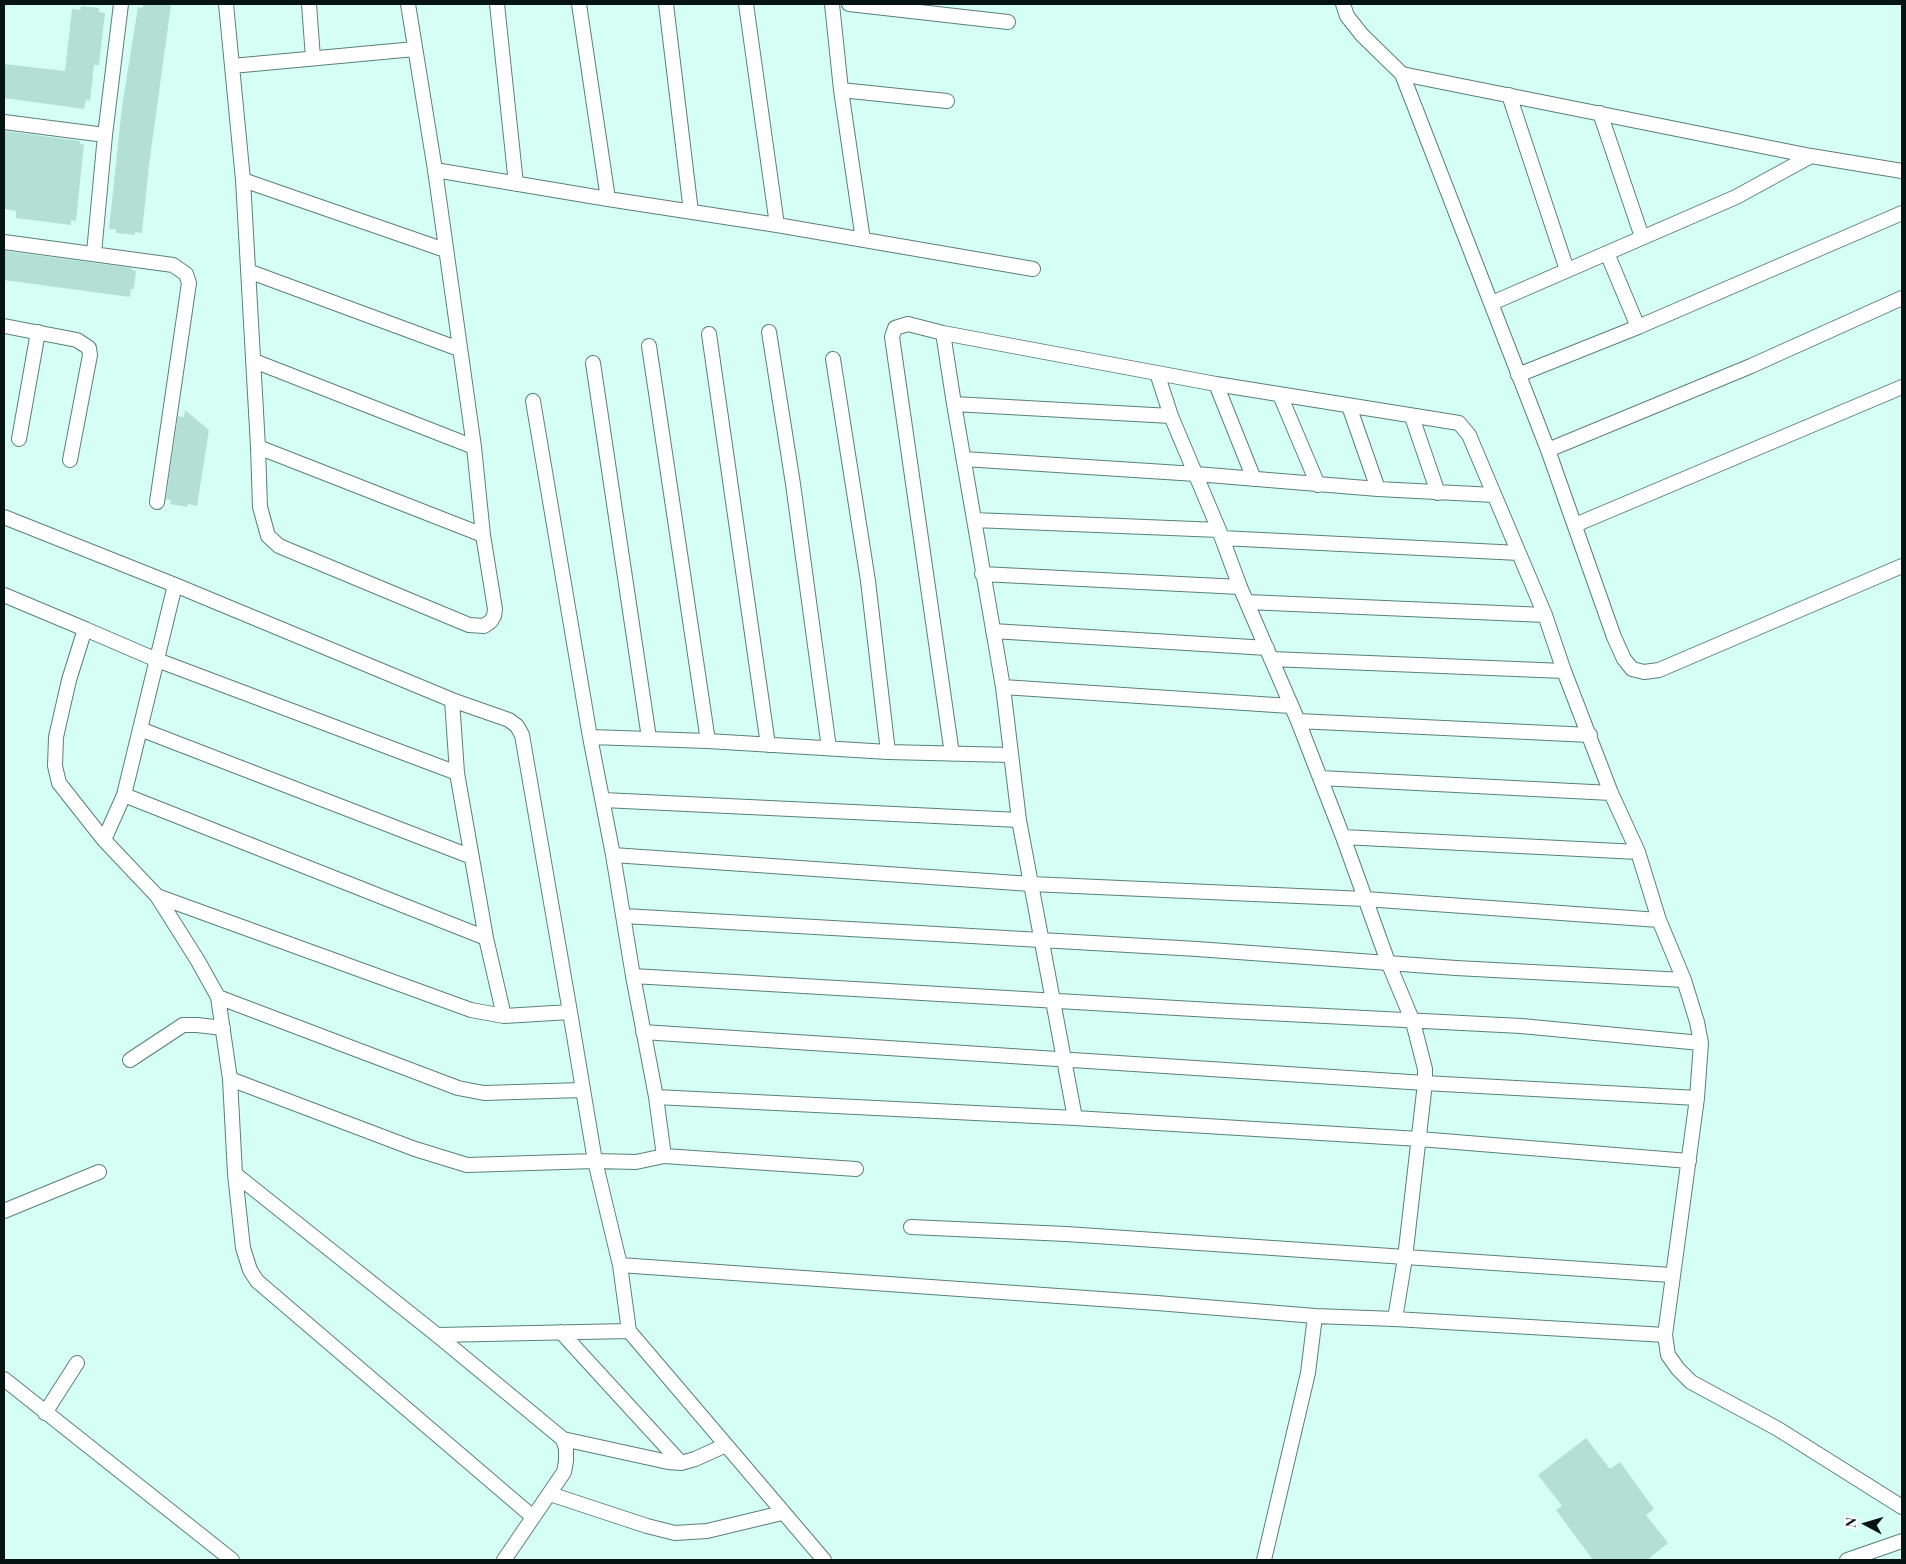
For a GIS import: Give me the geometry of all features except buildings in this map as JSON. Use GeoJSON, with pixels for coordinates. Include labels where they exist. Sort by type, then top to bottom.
{"type":"FeatureCollection","features":[{"type":"Feature","properties":{"kind":"street"},"geometry":{"type":"LineString","coordinates":[[94,253],[105,135],[121,4]]}},
{"type":"Feature","properties":{"kind":"street"},"geometry":{"type":"LineString","coordinates":[[226,4],[243,180],[254,361],[260,507],[268,536],[279,546],[469,625],[484,626],[494,616],[474,447],[435,170],[408,4]]}},
{"type":"Feature","properties":{"kind":"street"},"geometry":{"type":"LineString","coordinates":[[309,4],[313,58]]}},
{"type":"Feature","properties":{"kind":"street"},"geometry":{"type":"LineString","coordinates":[[497,4],[516,184]]}},
{"type":"Feature","properties":{"kind":"street"},"geometry":{"type":"LineString","coordinates":[[579,4],[608,199]]}},
{"type":"Feature","properties":{"kind":"street"},"geometry":{"type":"LineString","coordinates":[[666,4],[691,212]]}},
{"type":"Feature","properties":{"kind":"street"},"geometry":{"type":"LineString","coordinates":[[746,4],[778,225]]}},
{"type":"Feature","properties":{"kind":"street"},"geometry":{"type":"LineString","coordinates":[[832,4],[841,90],[863,240]]}},
{"type":"Feature","properties":{"kind":"street"},"geometry":{"type":"LineString","coordinates":[[849,4],[1008,22]]}},
{"type":"Feature","properties":{"kind":"street"},"geometry":{"type":"LineString","coordinates":[[1343,4],[1347,16],[1362,35],[1402,74],[1548,450],[1614,637],[1624,659],[1632,669],[1644,672],[1659,670],[1902,566]]}},
{"type":"Feature","properties":{"kind":"street"},"geometry":{"type":"LineString","coordinates":[[232,66],[415,49]]}},
{"type":"Feature","properties":{"kind":"street"},"geometry":{"type":"LineString","coordinates":[[1402,74],[1811,156],[1902,172]]}},
{"type":"Feature","properties":{"kind":"street"},"geometry":{"type":"LineString","coordinates":[[841,90],[947,101]]}},
{"type":"Feature","properties":{"kind":"street"},"geometry":{"type":"LineString","coordinates":[[1509,95],[1567,270]]}},
{"type":"Feature","properties":{"kind":"street"},"geometry":{"type":"LineString","coordinates":[[1600,113],[1642,236]]}},
{"type":"Feature","properties":{"kind":"street"},"geometry":{"type":"LineString","coordinates":[[4,122],[105,135]]}},
{"type":"Feature","properties":{"kind":"street"},"geometry":{"type":"LineString","coordinates":[[1492,302],[1736,197],[1811,156]]}},
{"type":"Feature","properties":{"kind":"street"},"geometry":{"type":"LineString","coordinates":[[435,170],[778,225],[1033,269]]}},
{"type":"Feature","properties":{"kind":"street"},"geometry":{"type":"LineString","coordinates":[[243,180],[445,250]]}},
{"type":"Feature","properties":{"kind":"street"},"geometry":{"type":"LineString","coordinates":[[1518,375],[1638,328],[1902,213]]}},
{"type":"Feature","properties":{"kind":"street"},"geometry":{"type":"LineString","coordinates":[[4,242],[173,265],[186,274],[189,283],[157,502]]}},
{"type":"Feature","properties":{"kind":"street"},"geometry":{"type":"LineString","coordinates":[[1607,253],[1638,328]]}},
{"type":"Feature","properties":{"kind":"street"},"geometry":{"type":"LineString","coordinates":[[248,271],[459,349]]}},
{"type":"Feature","properties":{"kind":"street"},"geometry":{"type":"LineString","coordinates":[[1548,450],[1752,366],[1902,298]]}},
{"type":"Feature","properties":{"kind":"street"},"geometry":{"type":"LineString","coordinates":[[952,754],[892,337],[895,328],[908,324],[943,333],[1216,384],[1412,417],[1459,423],[1469,435],[1545,615],[1564,671],[1590,734],[1611,793],[1638,852],[1660,920],[1684,980],[1697,1022],[1701,1042],[1697,1098],[1665,1335],[1668,1355],[1691,1382],[1778,1429],[1902,1507]]}},
{"type":"Feature","properties":{"kind":"street"},"geometry":{"type":"LineString","coordinates":[[4,326],[78,340],[89,348],[90,356],[70,460]]}},
{"type":"Feature","properties":{"kind":"street"},"geometry":{"type":"LineString","coordinates":[[19,439],[38,332]]}},
{"type":"Feature","properties":{"kind":"street"},"geometry":{"type":"LineString","coordinates":[[770,332],[829,748]]}},
{"type":"Feature","properties":{"kind":"street"},"geometry":{"type":"LineString","coordinates":[[943,333],[982,574],[1003,686],[1019,820],[1040,940],[1075,1118]]}},
{"type":"Feature","properties":{"kind":"street"},"geometry":{"type":"LineString","coordinates":[[709,334],[768,745]]}},
{"type":"Feature","properties":{"kind":"street"},"geometry":{"type":"LineString","coordinates":[[649,346],[708,741]]}},
{"type":"Feature","properties":{"kind":"street"},"geometry":{"type":"LineString","coordinates":[[833,359],[868,581],[888,752]]}},
{"type":"Feature","properties":{"kind":"street"},"geometry":{"type":"LineString","coordinates":[[254,361],[474,447]]}},
{"type":"Feature","properties":{"kind":"street"},"geometry":{"type":"LineString","coordinates":[[593,363],[649,738]]}},
{"type":"Feature","properties":{"kind":"street"},"geometry":{"type":"LineString","coordinates":[[1157,373],[1171,416],[1196,474],[1240,588],[1298,721],[1343,837],[1388,962],[1413,1022],[1425,1069],[1420,1139],[1405,1258],[1395,1319]]}},
{"type":"Feature","properties":{"kind":"street"},"geometry":{"type":"LineString","coordinates":[[1216,384],[1254,479]]}},
{"type":"Feature","properties":{"kind":"street"},"geometry":{"type":"LineString","coordinates":[[1575,525],[1902,387]]}},
{"type":"Feature","properties":{"kind":"street"},"geometry":{"type":"LineString","coordinates":[[1280,395],[1318,485]]}},
{"type":"Feature","properties":{"kind":"street"},"geometry":{"type":"LineString","coordinates":[[533,401],[590,737],[656,1097],[664,1156]]}},
{"type":"Feature","properties":{"kind":"street"},"geometry":{"type":"LineString","coordinates":[[954,404],[1171,416]]}},
{"type":"Feature","properties":{"kind":"street"},"geometry":{"type":"LineString","coordinates":[[1349,406],[1378,489]]}},
{"type":"Feature","properties":{"kind":"street"},"geometry":{"type":"LineString","coordinates":[[1412,417],[1438,493]]}},
{"type":"Feature","properties":{"kind":"street"},"geometry":{"type":"LineString","coordinates":[[258,447],[483,535]]}},
{"type":"Feature","properties":{"kind":"street"},"geometry":{"type":"LineString","coordinates":[[964,459],[1196,474],[1318,485],[1494,495]]}},
{"type":"Feature","properties":{"kind":"street"},"geometry":{"type":"LineString","coordinates":[[4,517],[175,585],[452,700],[508,720],[517,726],[522,735],[582,1090],[595,1161],[620,1265],[629,1331],[782,1513],[824,1560]]}},
{"type":"Feature","properties":{"kind":"street"},"geometry":{"type":"LineString","coordinates":[[974,520],[1519,553]]}},
{"type":"Feature","properties":{"kind":"street"},"geometry":{"type":"LineString","coordinates":[[982,574],[1240,588]]}},
{"type":"Feature","properties":{"kind":"street"},"geometry":{"type":"LineString","coordinates":[[104,840],[124,795],[175,585]]}},
{"type":"Feature","properties":{"kind":"street"},"geometry":{"type":"LineString","coordinates":[[4,595],[157,660],[457,773]]}},
{"type":"Feature","properties":{"kind":"street"},"geometry":{"type":"LineString","coordinates":[[1247,602],[1545,615]]}},
{"type":"Feature","properties":{"kind":"street"},"geometry":{"type":"LineString","coordinates":[[85,629],[69,680],[56,737],[55,766],[59,784],[104,840],[157,896],[218,997],[230,1079],[235,1174],[243,1248],[250,1270],[257,1281],[533,1517]]}},
{"type":"Feature","properties":{"kind":"street"},"geometry":{"type":"LineString","coordinates":[[993,631],[1269,653],[1564,671]]}},
{"type":"Feature","properties":{"kind":"street"},"geometry":{"type":"LineString","coordinates":[[1003,686],[1290,706]]}},
{"type":"Feature","properties":{"kind":"street"},"geometry":{"type":"LineString","coordinates":[[452,700],[457,773],[486,938],[504,1016]]}},
{"type":"Feature","properties":{"kind":"street"},"geometry":{"type":"LineString","coordinates":[[1298,721],[1590,734]]}},
{"type":"Feature","properties":{"kind":"street"},"geometry":{"type":"LineString","coordinates":[[140,729],[472,857]]}},
{"type":"Feature","properties":{"kind":"street"},"geometry":{"type":"LineString","coordinates":[[590,737],[649,738],[888,752],[1010,755]]}},
{"type":"Feature","properties":{"kind":"street"},"geometry":{"type":"LineString","coordinates":[[1320,778],[1611,793]]}},
{"type":"Feature","properties":{"kind":"street"},"geometry":{"type":"LineString","coordinates":[[124,795],[486,938]]}},
{"type":"Feature","properties":{"kind":"street"},"geometry":{"type":"LineString","coordinates":[[603,800],[1019,820]]}},
{"type":"Feature","properties":{"kind":"street"},"geometry":{"type":"LineString","coordinates":[[1343,837],[1638,852]]}},
{"type":"Feature","properties":{"kind":"street"},"geometry":{"type":"LineString","coordinates":[[613,855],[1031,884],[1365,900],[1660,920]]}},
{"type":"Feature","properties":{"kind":"street"},"geometry":{"type":"LineString","coordinates":[[157,896],[471,1010],[504,1016],[570,1012]]}},
{"type":"Feature","properties":{"kind":"street"},"geometry":{"type":"LineString","coordinates":[[624,916],[1197,948],[1456,968],[1684,980]]}},
{"type":"Feature","properties":{"kind":"street"},"geometry":{"type":"LineString","coordinates":[[633,976],[1413,1022],[1521,1026],[1701,1042]]}},
{"type":"Feature","properties":{"kind":"street"},"geometry":{"type":"LineString","coordinates":[[218,997],[458,1088],[484,1093],[582,1090]]}},
{"type":"Feature","properties":{"kind":"street"},"geometry":{"type":"LineString","coordinates":[[130,1060],[183,1025],[223,1028]]}},
{"type":"Feature","properties":{"kind":"street"},"geometry":{"type":"LineString","coordinates":[[643,1032],[1425,1083],[1697,1098]]}},
{"type":"Feature","properties":{"kind":"street"},"geometry":{"type":"LineString","coordinates":[[230,1079],[415,1150],[467,1164],[636,1162],[664,1156],[856,1169]]}},
{"type":"Feature","properties":{"kind":"street"},"geometry":{"type":"LineString","coordinates":[[656,1097],[1075,1118],[1420,1139],[1689,1161]]}},
{"type":"Feature","properties":{"kind":"street"},"geometry":{"type":"LineString","coordinates":[[4,1211],[99,1172]]}},
{"type":"Feature","properties":{"kind":"street"},"geometry":{"type":"LineString","coordinates":[[235,1174],[437,1335],[563,1439],[668,1462],[681,1463],[695,1460],[726,1445]]}},
{"type":"Feature","properties":{"kind":"street"},"geometry":{"type":"LineString","coordinates":[[911,1227],[1086,1236],[1672,1275]]}},
{"type":"Feature","properties":{"kind":"street"},"geometry":{"type":"LineString","coordinates":[[620,1265],[1315,1316],[1665,1335]]}},
{"type":"Feature","properties":{"kind":"street"},"geometry":{"type":"LineString","coordinates":[[1264,1560],[1308,1373],[1315,1316]]}},
{"type":"Feature","properties":{"kind":"street"},"geometry":{"type":"LineString","coordinates":[[437,1335],[629,1331]]}},
{"type":"Feature","properties":{"kind":"street"},"geometry":{"type":"LineString","coordinates":[[561,1332],[681,1463]]}},
{"type":"Feature","properties":{"kind":"street"},"geometry":{"type":"LineString","coordinates":[[46,1413],[77,1363]]}},
{"type":"Feature","properties":{"kind":"street"},"geometry":{"type":"LineString","coordinates":[[4,1379],[232,1560]]}},
{"type":"Feature","properties":{"kind":"street"},"geometry":{"type":"LineString","coordinates":[[504,1560],[564,1472],[566,1449],[563,1439]]}},
{"type":"Feature","properties":{"kind":"street"},"geometry":{"type":"LineString","coordinates":[[550,1494],[675,1533],[707,1530],[782,1513]]}},
{"type":"Feature","properties":{"kind":"street"},"geometry":{"type":"LineString","coordinates":[[1847,1560],[1902,1541]]}}]}
